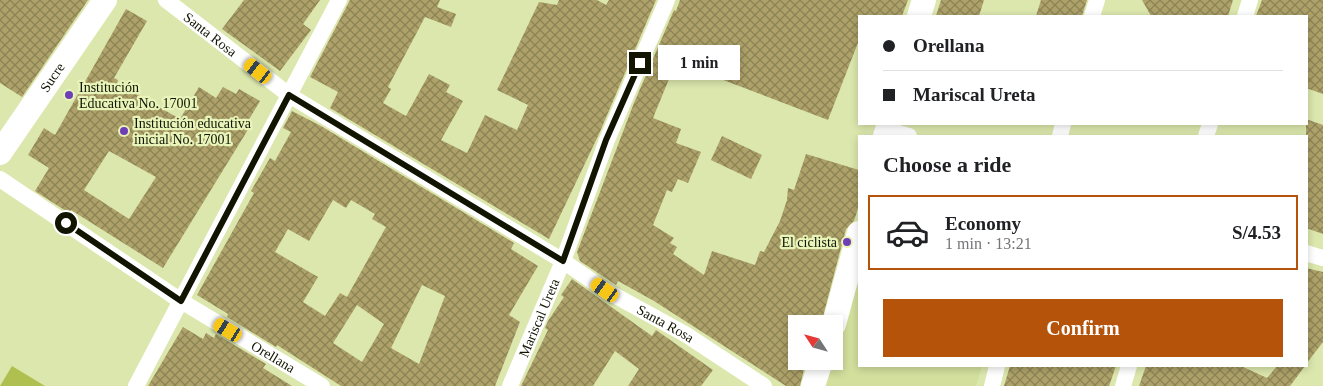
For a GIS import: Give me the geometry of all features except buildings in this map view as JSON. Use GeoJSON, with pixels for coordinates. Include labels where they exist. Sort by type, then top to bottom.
{"type":"FeatureCollection","features":[{"type":"Feature","properties":{"kind":"street","name":"Sucre"},"geometry":{"type":"LineString","coordinates":[[0,152],[106,0]]}},
{"type":"Feature","properties":{"kind":"street","name":"Santa Rosa"},"geometry":{"type":"LineString","coordinates":[[166,0],[289,95],[563,261],[605,290],[685,334],[764,386]]}},
{"type":"Feature","properties":{"kind":"street"},"geometry":{"type":"LineString","coordinates":[[136,386],[339,0]]}},
{"type":"Feature","properties":{"kind":"street","name":"Mariscal Ureta"},"geometry":{"type":"LineString","coordinates":[[510,386],[563,261],[606,140],[667,0]]}},
{"type":"Feature","properties":{"kind":"street"},"geometry":{"type":"LineString","coordinates":[[919,15],[924,0]]}},
{"type":"Feature","properties":{"kind":"street"},"geometry":{"type":"LineString","coordinates":[[1092,15],[1097,0]]}},
{"type":"Feature","properties":{"kind":"street"},"geometry":{"type":"LineString","coordinates":[[1245,15],[1250,0]]}},
{"type":"Feature","properties":{"kind":"street","name":"Orellana"},"geometry":{"type":"LineString","coordinates":[[0,178],[181,301],[322,386]]}},
{"type":"Feature","properties":{"kind":"street"},"geometry":{"type":"LineString","coordinates":[[836,315],[858,237]]}},
{"type":"Feature","properties":{"kind":"street"},"geometry":{"type":"LineString","coordinates":[[1308,254],[1323,258]]}},
{"type":"Feature","properties":{"kind":"street"},"geometry":{"type":"LineString","coordinates":[[992,386],[997,367]]}},
{"type":"Feature","properties":{"kind":"street"},"geometry":{"type":"LineString","coordinates":[[1123,386],[1129,367]]}},
{"type":"Feature","properties":{"kind":"street"},"geometry":{"type":"LineString","coordinates":[[813,386],[818,370]]}},
{"type":"Feature","properties":{"kind":"shaded area"},"geometry":{"type":"Polygon","coordinates":[[[858,279],[858,367],[982,367],[976,386],[824,386],[828,370],[843,370],[843,326],[858,279]]]}},
{"type":"Feature","properties":{"kind":"shaded area"},"geometry":{"type":"Polygon","coordinates":[[[12,366],[45,386],[0,386],[12,366]]]}},
{"type":"Feature","properties":{"kind":"place","name":"Institución Educativa No. 17001"},"geometry":{"type":"Point","coordinates":[69,95]}},
{"type":"Feature","properties":{"kind":"place","name":"Institución educativa inicial No. 17001"},"geometry":{"type":"Point","coordinates":[124,131]}},
{"type":"Feature","properties":{"kind":"place","name":"El ciclista"},"geometry":{"type":"Point","coordinates":[847,242]}},
{"type":"Feature","properties":{"kind":"route"},"geometry":{"type":"LineString","coordinates":[[66,223],[181,301],[289,95],[563,261],[606,140],[640,63]]}}]}
